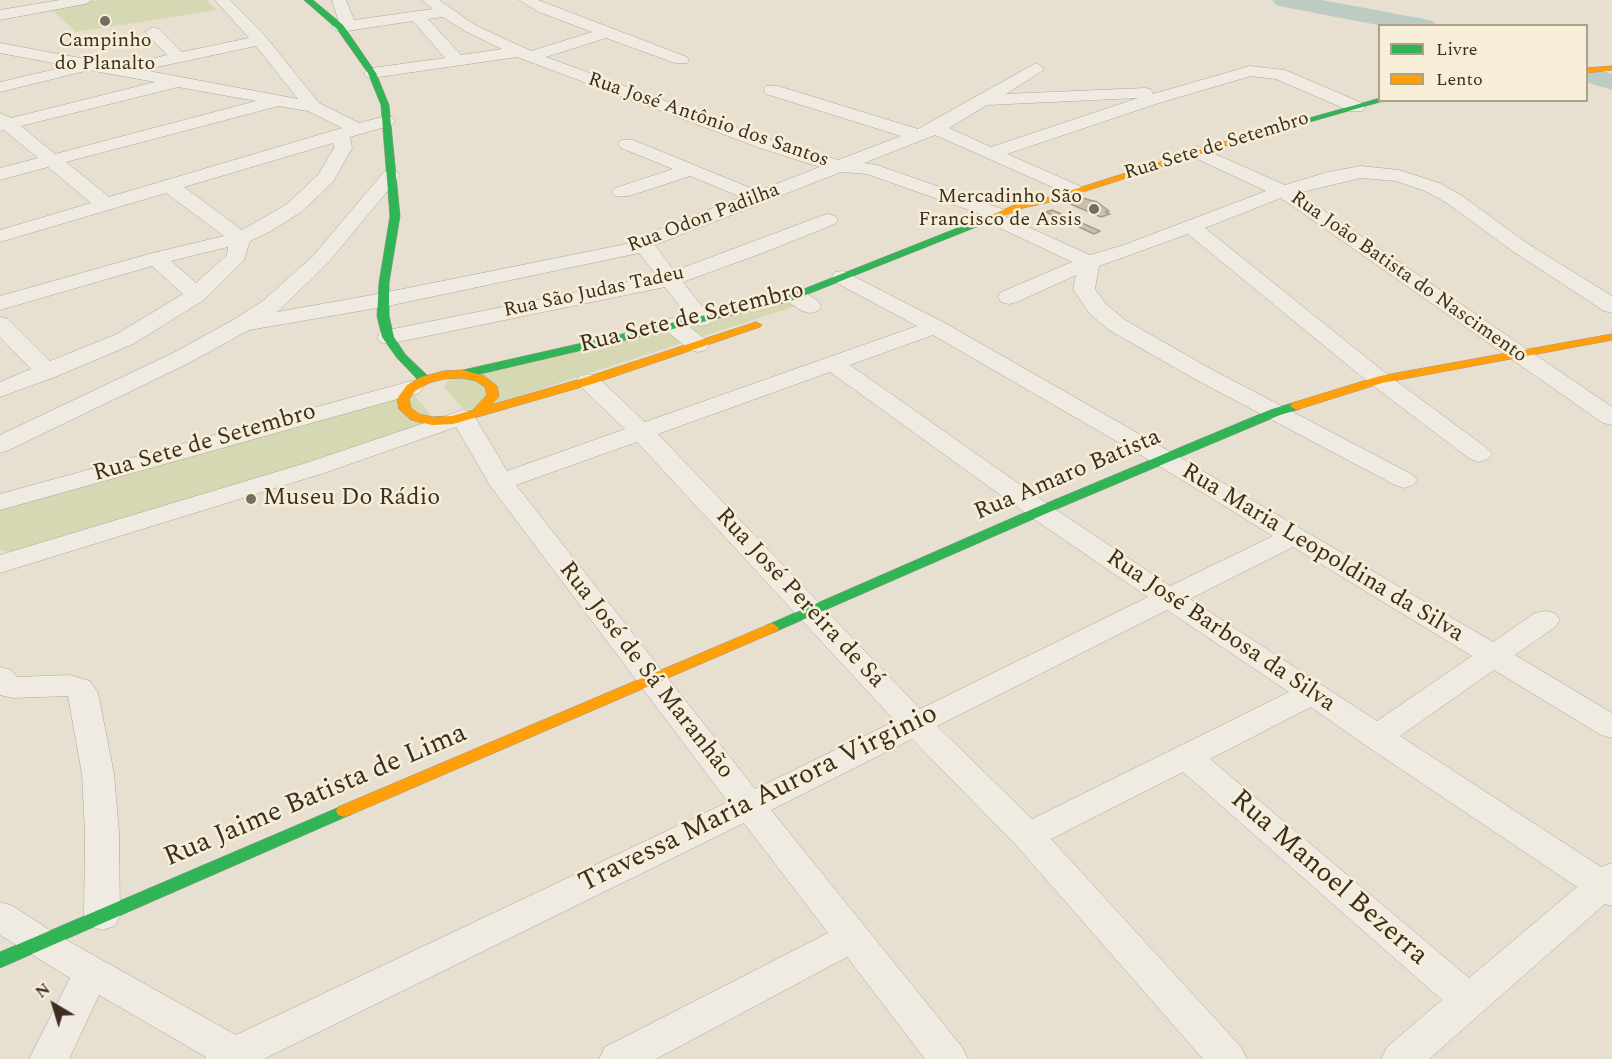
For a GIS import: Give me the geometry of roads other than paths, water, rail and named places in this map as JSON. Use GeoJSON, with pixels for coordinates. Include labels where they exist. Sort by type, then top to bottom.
{"type":"FeatureCollection","features":[{"type":"Feature","properties":{"kind":"street"},"geometry":{"type":"LineString","coordinates":[[0,15],[85,0]]}},
{"type":"Feature","properties":{"kind":"street"},"geometry":{"type":"LineString","coordinates":[[308,0],[344,26],[445,12]]}},
{"type":"Feature","properties":{"kind":"street"},"geometry":{"type":"LineString","coordinates":[[339,0],[344,26],[372,73],[385,105],[395,216],[383,300],[383,316],[388,337],[418,384]]}},
{"type":"Feature","properties":{"kind":"street","name":"Rua José Antônio dos Santos"},"geometry":{"type":"LineString","coordinates":[[429,0],[445,12],[524,55],[766,144],[837,166],[870,169],[1001,218],[1089,262]]}},
{"type":"Feature","properties":{"kind":"street"},"geometry":{"type":"LineString","coordinates":[[526,0],[605,33],[681,60]]}},
{"type":"Feature","properties":{"kind":"street"},"geometry":{"type":"LineString","coordinates":[[229,6],[260,40],[313,107],[349,132]]}},
{"type":"Feature","properties":{"kind":"street"},"geometry":{"type":"LineString","coordinates":[[417,16],[457,61]]}},
{"type":"Feature","properties":{"kind":"street"},"geometry":{"type":"LineString","coordinates":[[153,32],[178,57]]}},
{"type":"Feature","properties":{"kind":"street"},"geometry":{"type":"LineString","coordinates":[[372,73],[457,61],[524,55],[605,33]]}},
{"type":"Feature","properties":{"kind":"street"},"geometry":{"type":"LineString","coordinates":[[120,70],[260,40]]}},
{"type":"Feature","properties":{"kind":"street"},"geometry":{"type":"LineString","coordinates":[[0,48],[313,107]]}},
{"type":"Feature","properties":{"kind":"street"},"geometry":{"type":"LineString","coordinates":[[0,87],[92,66]]}},
{"type":"Feature","properties":{"kind":"street","name":"Rua Odon Padilha"},"geometry":{"type":"LineString","coordinates":[[243,324],[383,300],[644,246],[646,241],[926,132],[1036,68]]}},
{"type":"Feature","properties":{"kind":"street"},"geometry":{"type":"LineString","coordinates":[[1588,70],[1612,68]]}},
{"type":"Feature","properties":{"kind":"street"},"geometry":{"type":"LineString","coordinates":[[992,153],[1174,92],[1258,70],[1279,74],[1356,107]]}},
{"type":"Feature","properties":{"kind":"street"},"geometry":{"type":"LineString","coordinates":[[3,123],[180,82]]}},
{"type":"Feature","properties":{"kind":"street"},"geometry":{"type":"LineString","coordinates":[[772,90],[926,132],[992,153],[1075,190]]}},
{"type":"Feature","properties":{"kind":"street"},"geometry":{"type":"LineString","coordinates":[[984,100],[1174,92]]}},
{"type":"Feature","properties":{"kind":"street"},"geometry":{"type":"LineString","coordinates":[[0,174],[281,101]]}},
{"type":"Feature","properties":{"kind":"street","name":"Rua Sete de Setembro"},"geometry":{"type":"LineString","coordinates":[[0,502],[444,375],[463,374],[673,325],[823,295],[1001,218],[1031,212],[1052,199],[1075,190],[1197,152],[1378,101]]}},
{"type":"Feature","properties":{"kind":"street"},"geometry":{"type":"LineString","coordinates":[[0,236],[386,120]]}},
{"type":"Feature","properties":{"kind":"street"},"geometry":{"type":"LineString","coordinates":[[3,123],[105,204]]}},
{"type":"Feature","properties":{"kind":"street"},"geometry":{"type":"LineString","coordinates":[[0,303],[156,258],[240,238],[280,218],[313,192],[338,160],[349,132]]}},
{"type":"Feature","properties":{"kind":"street"},"geometry":{"type":"LineString","coordinates":[[627,144],[759,198]]}},
{"type":"Feature","properties":{"kind":"street","name":"Rua João Batista do Nascimento"},"geometry":{"type":"LineString","coordinates":[[1197,152],[1283,191],[1612,418]]}},
{"type":"Feature","properties":{"kind":"street"},"geometry":{"type":"LineString","coordinates":[[621,192],[690,170]]}},
{"type":"Feature","properties":{"kind":"street"},"geometry":{"type":"LineString","coordinates":[[1009,297],[1089,262],[1191,227],[1283,191],[1311,182],[1354,173],[1371,172],[1413,179],[1455,199],[1527,251],[1612,306]]}},
{"type":"Feature","properties":{"kind":"street"},"geometry":{"type":"LineString","coordinates":[[0,445],[181,358],[243,324],[272,305],[320,260],[391,176]]}},
{"type":"Feature","properties":{"kind":"street"},"geometry":{"type":"LineString","coordinates":[[168,185],[240,238]]}},
{"type":"Feature","properties":{"kind":"street","name":"Rua São Judas Tadeu"},"geometry":{"type":"LineString","coordinates":[[388,337],[669,280],[828,220]]}},
{"type":"Feature","properties":{"kind":"street"},"geometry":{"type":"LineString","coordinates":[[0,224],[36,225]]}},
{"type":"Feature","properties":{"kind":"street"},"geometry":{"type":"LineString","coordinates":[[1191,227],[1380,380],[1479,454]]}},
{"type":"Feature","properties":{"kind":"street"},"geometry":{"type":"LineString","coordinates":[[0,390],[125,339],[196,295],[237,256],[240,238]]}},
{"type":"Feature","properties":{"kind":"street"},"geometry":{"type":"LineString","coordinates":[[644,246],[701,319]]}},
{"type":"Feature","properties":{"kind":"street"},"geometry":{"type":"LineString","coordinates":[[156,258],[196,295]]}},
{"type":"Feature","properties":{"kind":"street"},"geometry":{"type":"LineString","coordinates":[[1089,262],[1084,289],[1098,309],[1117,325],[1201,373],[1404,480]]}},
{"type":"Feature","properties":{"kind":"street","name":"Rua Maria Leopoldina da Silva"},"geometry":{"type":"LineString","coordinates":[[823,295],[935,327],[1165,459],[1612,727]]}},
{"type":"Feature","properties":{"kind":"street","name":"Rua Sete de Setembro"},"geometry":{"type":"LineString","coordinates":[[418,384],[403,399],[405,409],[415,417],[432,421],[464,417],[588,381],[765,322]]}},
{"type":"Feature","properties":{"kind":"street"},"geometry":{"type":"LineString","coordinates":[[0,324],[47,372]]}},
{"type":"Feature","properties":{"kind":"street"},"geometry":{"type":"LineString","coordinates":[[673,325],[698,345]]}},
{"type":"Feature","properties":{"kind":"street"},"geometry":{"type":"LineString","coordinates":[[500,482],[935,327]]}},
{"type":"Feature","properties":{"kind":"street","name":"Rua Amaro Batista"},"geometry":{"type":"LineString","coordinates":[[651,681],[1040,511],[1276,412],[1380,380],[1612,337]]}},
{"type":"Feature","properties":{"kind":"street","name":"Rua José Barbosa da Silva"},"geometry":{"type":"LineString","coordinates":[[833,364],[1040,511],[1311,694],[1609,885]]}},
{"type":"Feature","properties":{"kind":"street"},"geometry":{"type":"LineString","coordinates":[[0,564],[315,468],[464,417],[486,406],[493,396],[491,386],[480,378],[463,374]]}},
{"type":"Feature","properties":{"kind":"street","name":"Rua José Pereira de Sá"},"geometry":{"type":"LineString","coordinates":[[588,381],[642,432],[915,723],[1028,836],[1227,1059]]}},
{"type":"Feature","properties":{"kind":"street","name":"Rua José de Sá Maranhão"},"geometry":{"type":"LineString","coordinates":[[464,417],[500,482],[651,681],[948,1059]]}},
{"type":"Feature","properties":{"kind":"street","name":"Travessa Maria Aurora Virginio"},"geometry":{"type":"LineString","coordinates":[[234,1057],[750,806],[1167,597],[1292,537]]}},
{"type":"Feature","properties":{"kind":"street"},"geometry":{"type":"LineString","coordinates":[[1376,737],[1545,620]]}},
{"type":"Feature","properties":{"kind":"street"},"geometry":{"type":"LineString","coordinates":[[0,677],[7,686],[13,688],[70,685],[79,688],[83,693],[98,774],[102,832],[102,916]]}},
{"type":"Feature","properties":{"kind":"street","name":"Rua Jaime Batista de Lima"},"geometry":{"type":"LineString","coordinates":[[0,960],[273,841],[651,681]]}},
{"type":"Feature","properties":{"kind":"street"},"geometry":{"type":"LineString","coordinates":[[1028,836],[1311,694]]}},
{"type":"Feature","properties":{"kind":"street","name":"Rua Manoel Bezerra"},"geometry":{"type":"LineString","coordinates":[[1187,758],[1469,1001]]}},
{"type":"Feature","properties":{"kind":"street"},"geometry":{"type":"LineString","coordinates":[[1401,1059],[1609,885]]}},
{"type":"Feature","properties":{"kind":"street"},"geometry":{"type":"LineString","coordinates":[[0,916],[41,943],[234,1057]]}},
{"type":"Feature","properties":{"kind":"street"},"geometry":{"type":"LineString","coordinates":[[619,1059],[665,1049],[853,937]]}},
{"type":"Feature","properties":{"kind":"street"},"geometry":{"type":"LineString","coordinates":[[49,1059],[91,972]]}},
{"type":"Feature","properties":{"kind":"waterway"},"geometry":{"type":"LineString","coordinates":[[1284,0],[1413,24]]}},
{"type":"Feature","properties":{"kind":"waterway"},"geometry":{"type":"LineString","coordinates":[[1588,75],[1612,82]]}},
{"type":"Feature","properties":{"kind":"place","name":"Campinho do Planalto"},"geometry":{"type":"Point","coordinates":[105,21]}},
{"type":"Feature","properties":{"kind":"place","name":"Mercadinho São Francisco de Assis"},"geometry":{"type":"Point","coordinates":[1094,209]}},
{"type":"Feature","properties":{"kind":"place","name":"Museu Do Rádio"},"geometry":{"type":"Point","coordinates":[251,499]}}]}
